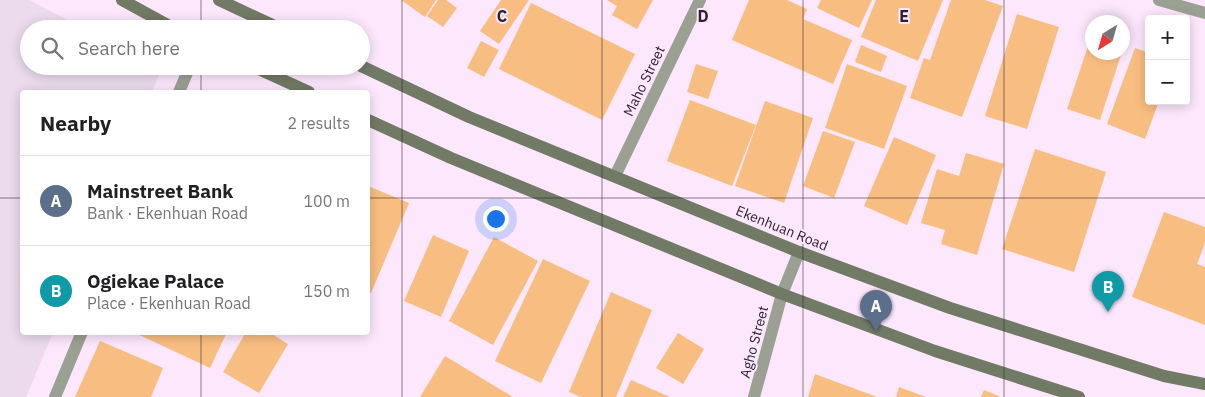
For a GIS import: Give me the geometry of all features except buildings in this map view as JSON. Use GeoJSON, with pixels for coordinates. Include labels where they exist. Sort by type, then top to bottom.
{"type":"FeatureCollection","features":[{"type":"Feature","properties":{"kind":"main road"},"geometry":{"type":"LineString","coordinates":[[122,0],[159,20]]}},
{"type":"Feature","properties":{"kind":"main road"},"geometry":{"type":"LineString","coordinates":[[219,0],[261,20]]}},
{"type":"Feature","properties":{"kind":"main road","name":"Ekenhuan Road"},"geometry":{"type":"LineString","coordinates":[[370,70],[469,117],[798,252],[950,308],[1164,376],[1205,384]]}},
{"type":"Feature","properties":{"kind":"main road"},"geometry":{"type":"LineString","coordinates":[[272,75],[305,90]]}},
{"type":"Feature","properties":{"kind":"main road"},"geometry":{"type":"LineString","coordinates":[[370,121],[451,158],[782,294],[935,351],[1079,397]]}},
{"type":"Feature","properties":{"kind":"street","name":"Maho Street"},"geometry":{"type":"LineString","coordinates":[[615,176],[700,0]]}},
{"type":"Feature","properties":{"kind":"street"},"geometry":{"type":"LineString","coordinates":[[1159,0],[1205,13]]}},
{"type":"Feature","properties":{"kind":"street"},"geometry":{"type":"LineString","coordinates":[[180,90],[186,75]]}},
{"type":"Feature","properties":{"kind":"street","name":"Agho Street"},"geometry":{"type":"LineString","coordinates":[[754,397],[782,294],[798,252]]}},
{"type":"Feature","properties":{"kind":"street"},"geometry":{"type":"LineString","coordinates":[[55,397],[81,335]]}},
{"type":"Feature","properties":{"kind":"shaded area"},"geometry":{"type":"Polygon","coordinates":[[[0,0],[29,0],[68,20],[20,20],[20,75],[159,75],[153,90],[20,90],[20,335],[52,335],[26,397],[0,397],[0,0]]]}},
{"type":"Feature","properties":{"kind":"place","name":"Ogiekae Palace"},"geometry":{"type":"Point","coordinates":[1108,312]}},
{"type":"Feature","properties":{"kind":"place","name":"Mainstreet Bank"},"geometry":{"type":"Point","coordinates":[876,331]}}]}
